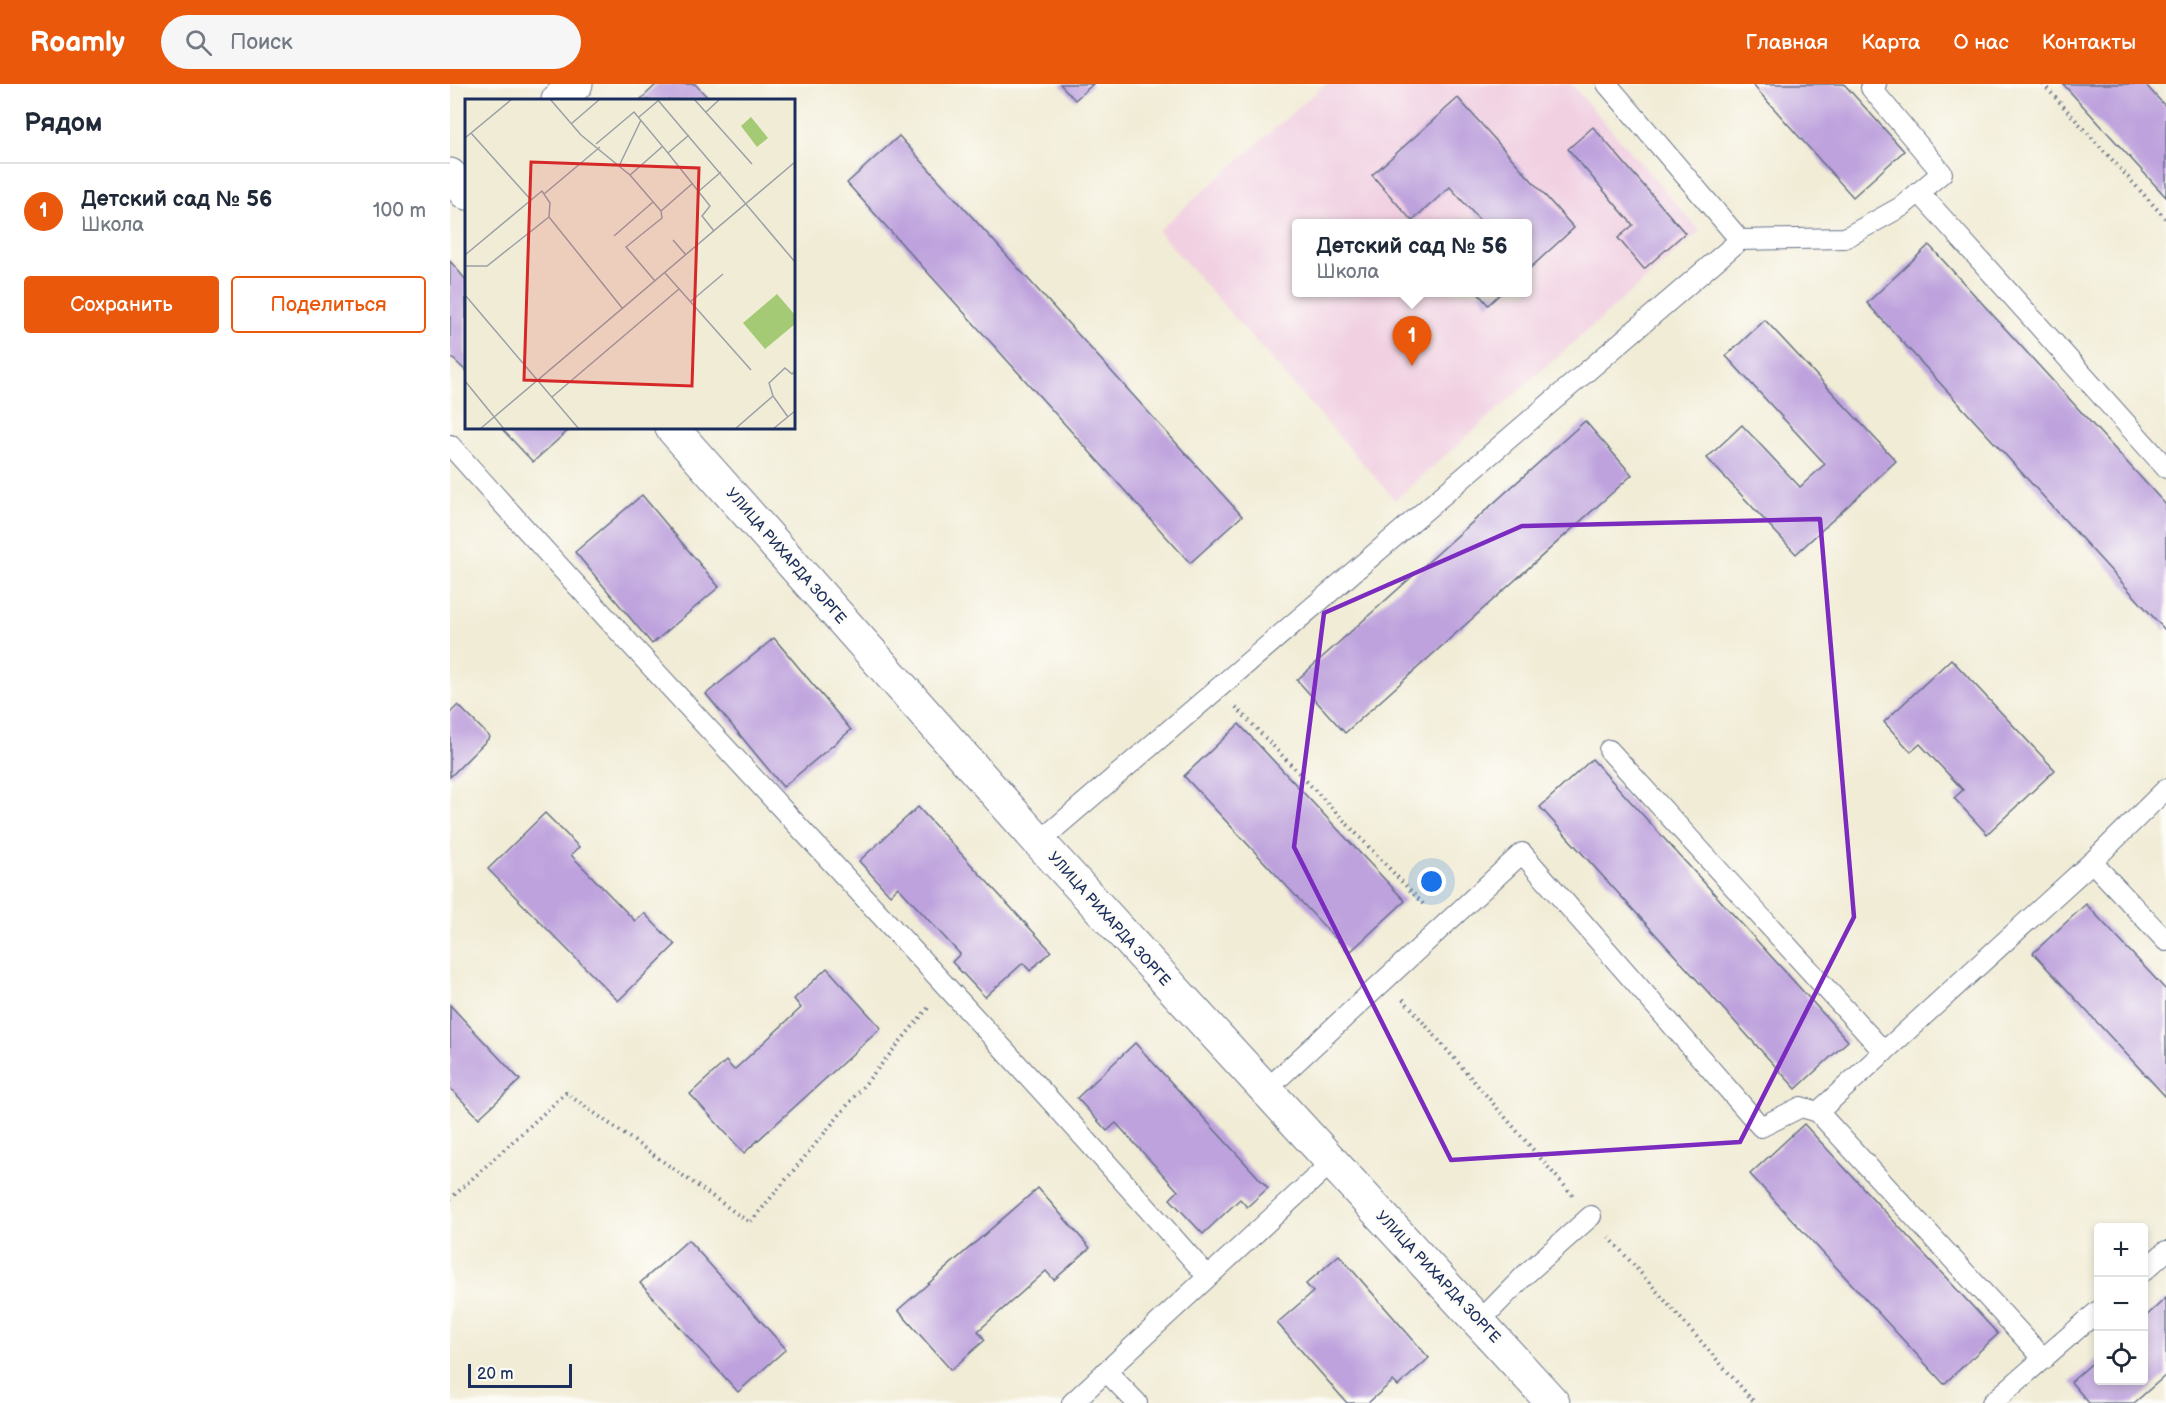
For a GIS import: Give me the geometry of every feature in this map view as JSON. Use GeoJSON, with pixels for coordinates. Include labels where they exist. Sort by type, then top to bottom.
{"type":"FeatureCollection","features":[{"type":"Feature","properties":{"kind":"street"},"geometry":{"type":"LineString","coordinates":[[559,99],[576,84]]}},
{"type":"Feature","properties":{"kind":"street","name":"УЛИЦА РИХАРДА ЗОРГЕ"},"geometry":{"type":"LineString","coordinates":[[673,429],[1039,842],[1553,1403]]}},
{"type":"Feature","properties":{"kind":"lane"},"geometry":{"type":"LineString","coordinates":[[1607,84],[1740,240]]}},
{"type":"Feature","properties":{"kind":"lane"},"geometry":{"type":"LineString","coordinates":[[1039,842],[1740,240],[1845,238],[1901,207],[1942,173],[1871,85]]}},
{"type":"Feature","properties":{"kind":"lane"},"geometry":{"type":"LineString","coordinates":[[1919,192],[2166,468]]}},
{"type":"Feature","properties":{"kind":"lane"},"geometry":{"type":"LineString","coordinates":[[450,445],[604,619],[1087,1140],[1206,1276]]}},
{"type":"Feature","properties":{"kind":"lane"},"geometry":{"type":"LineString","coordinates":[[1609,750],[1884,1052]]}},
{"type":"Feature","properties":{"kind":"lane"},"geometry":{"type":"LineString","coordinates":[[1818,1112],[2092,862],[2166,789]]}},
{"type":"Feature","properties":{"kind":"lane"},"geometry":{"type":"LineString","coordinates":[[1266,1090],[1522,854],[1761,1127],[1801,1107],[1818,1112],[2044,1359]]}},
{"type":"Feature","properties":{"kind":"lane"},"geometry":{"type":"LineString","coordinates":[[2092,862],[2166,941]]}},
{"type":"Feature","properties":{"kind":"lane"},"geometry":{"type":"LineString","coordinates":[[1072,1403],[1206,1276],[1332,1162]]}},
{"type":"Feature","properties":{"kind":"lane"},"geometry":{"type":"LineString","coordinates":[[1479,1322],[1526,1274],[1591,1216]]}},
{"type":"Feature","properties":{"kind":"lane"},"geometry":{"type":"LineString","coordinates":[[2148,1267],[2166,1251]]}},
{"type":"Feature","properties":{"kind":"lane"},"geometry":{"type":"LineString","coordinates":[[1992,1403],[2094,1315]]}},
{"type":"Feature","properties":{"kind":"lane"},"geometry":{"type":"LineString","coordinates":[[1106,1371],[1137,1403]]}},
{"type":"Feature","properties":{"kind":"path"},"geometry":{"type":"LineString","coordinates":[[2043,84],[2166,219]]}},
{"type":"Feature","properties":{"kind":"path"},"geometry":{"type":"LineString","coordinates":[[1218,688],[1444,926]]}},
{"type":"Feature","properties":{"kind":"path"},"geometry":{"type":"LineString","coordinates":[[1386,979],[1755,1403]]}},
{"type":"Feature","properties":{"kind":"path"},"geometry":{"type":"LineString","coordinates":[[450,1199],[566,1093],[750,1223],[946,987]]}},
{"type":"Feature","properties":{"kind":"highlighted area"},"geometry":{"type":"Polygon","coordinates":[[[1820,519],[1854,917],[1740,1142],[1451,1160],[1294,847],[1324,613],[1522,526],[1820,519]]]}},
{"type":"Feature","properties":{"kind":"shaded area"},"geometry":{"type":"Polygon","coordinates":[[[1325,84],[1571,84],[1700,231],[1395,500],[1158,231],[1325,84]]]}},
{"type":"Feature","properties":{"kind":"building"},"geometry":{"type":"Polygon","coordinates":[[[657,84],[695,84],[709,99],[641,99],[657,84]]]}},
{"type":"Feature","properties":{"kind":"building"},"geometry":{"type":"Polygon","coordinates":[[[1060,84],[1093,84],[1075,100],[1060,84]]]}},
{"type":"Feature","properties":{"kind":"building"},"geometry":{"type":"Polygon","coordinates":[[[1752,84],[1844,84],[1904,151],[1853,197],[1752,84]]]}},
{"type":"Feature","properties":{"kind":"building"},"geometry":{"type":"Polygon","coordinates":[[[2063,84],[2145,84],[2166,107],[2166,197],[2063,84]]]}},
{"type":"Feature","properties":{"kind":"building"},"geometry":{"type":"Polygon","coordinates":[[[1458,98],[1574,228],[1532,266],[1532,219],[1479,219],[1450,187],[1414,219],[1410,219],[1372,175],[1458,98]]]}},
{"type":"Feature","properties":{"kind":"building"},"geometry":{"type":"Polygon","coordinates":[[[1593,127],[1685,233],[1644,269],[1618,238],[1633,225],[1568,149],[1593,127]]]}},
{"type":"Feature","properties":{"kind":"building"},"geometry":{"type":"Polygon","coordinates":[[[899,136],[1242,516],[1190,563],[847,183],[899,136]]]}},
{"type":"Feature","properties":{"kind":"building"},"geometry":{"type":"Polygon","coordinates":[[[1929,245],[2166,505],[2166,631],[1867,303],[1929,245]]]}},
{"type":"Feature","properties":{"kind":"building"},"geometry":{"type":"Polygon","coordinates":[[[450,261],[465,279],[465,370],[450,356],[450,261]]]}},
{"type":"Feature","properties":{"kind":"building"},"geometry":{"type":"Polygon","coordinates":[[[1481,297],[1497,297],[1488,305],[1481,297]]]}},
{"type":"Feature","properties":{"kind":"building"},"geometry":{"type":"Polygon","coordinates":[[[1765,320],[1896,461],[1796,554],[1707,458],[1742,425],[1800,487],[1825,464],[1726,356],[1765,320]]]}},
{"type":"Feature","properties":{"kind":"building"},"geometry":{"type":"Polygon","coordinates":[[[1585,421],[1632,475],[1345,733],[1297,680],[1585,421]]]}},
{"type":"Feature","properties":{"kind":"building"},"geometry":{"type":"Polygon","coordinates":[[[502,429],[570,429],[533,462],[502,429]]]}},
{"type":"Feature","properties":{"kind":"building"},"geometry":{"type":"Polygon","coordinates":[[[642,495],[719,587],[652,644],[575,552],[642,495]]]}},
{"type":"Feature","properties":{"kind":"building"},"geometry":{"type":"Polygon","coordinates":[[[774,638],[851,730],[783,787],[706,694],[774,638]]]}},
{"type":"Feature","properties":{"kind":"building"},"geometry":{"type":"Polygon","coordinates":[[[1951,659],[2055,770],[1987,834],[1954,798],[1963,790],[1920,744],[1911,752],[1884,722],[1951,659]]]}},
{"type":"Feature","properties":{"kind":"building"},"geometry":{"type":"Polygon","coordinates":[[[458,705],[490,737],[450,777],[450,713],[458,705]]]}},
{"type":"Feature","properties":{"kind":"building"},"geometry":{"type":"Polygon","coordinates":[[[1239,724],[1405,901],[1349,953],[1184,776],[1239,724]]]}},
{"type":"Feature","properties":{"kind":"building"},"geometry":{"type":"Polygon","coordinates":[[[1592,759],[1848,1041],[1796,1089],[1540,807],[1592,759]]]}},
{"type":"Feature","properties":{"kind":"building"},"geometry":{"type":"Polygon","coordinates":[[[918,807],[1051,951],[1030,971],[1023,963],[985,997],[952,962],[960,954],[898,887],[890,895],[859,861],[918,807]]]}},
{"type":"Feature","properties":{"kind":"building"},"geometry":{"type":"Polygon","coordinates":[[[545,813],[579,847],[571,855],[635,921],[644,913],[675,945],[618,1001],[488,869],[545,813]]]}},
{"type":"Feature","properties":{"kind":"building"},"geometry":{"type":"Polygon","coordinates":[[[2086,904],[2166,990],[2166,1097],[2033,953],[2086,904]]]}},
{"type":"Feature","properties":{"kind":"building"},"geometry":{"type":"Polygon","coordinates":[[[827,968],[881,1028],[744,1153],[690,1094],[726,1061],[734,1070],[801,1008],[794,999],[827,968]]]}},
{"type":"Feature","properties":{"kind":"building"},"geometry":{"type":"Polygon","coordinates":[[[450,1005],[520,1080],[479,1118],[450,1088],[450,1005]]]}},
{"type":"Feature","properties":{"kind":"building"},"geometry":{"type":"Polygon","coordinates":[[[1135,1043],[1268,1188],[1247,1207],[1240,1199],[1203,1234],[1170,1199],[1178,1191],[1116,1123],[1107,1131],[1077,1098],[1135,1043]]]}},
{"type":"Feature","properties":{"kind":"building"},"geometry":{"type":"Polygon","coordinates":[[[1804,1124],[1998,1334],[1944,1384],[1750,1174],[1804,1124]]]}},
{"type":"Feature","properties":{"kind":"building"},"geometry":{"type":"Polygon","coordinates":[[[1038,1188],[1090,1248],[1054,1280],[1046,1271],[978,1331],[985,1340],[951,1370],[898,1310],[1038,1188]]]}},
{"type":"Feature","properties":{"kind":"building"},"geometry":{"type":"Polygon","coordinates":[[[688,1240],[786,1349],[738,1392],[640,1283],[688,1240]]]}},
{"type":"Feature","properties":{"kind":"building"},"geometry":{"type":"Polygon","coordinates":[[[1339,1255],[1429,1358],[1398,1386],[1393,1381],[1368,1403],[1347,1403],[1277,1323],[1313,1292],[1306,1284],[1339,1255]]]}},
{"type":"Feature","properties":{"kind":"building"},"geometry":{"type":"Polygon","coordinates":[[[2166,1298],[2166,1375],[2134,1403],[2089,1403],[2071,1382],[2094,1362],[2094,1385],[2148,1385],[2148,1314],[2166,1298]]]}},
{"type":"Feature","properties":{"kind":"place","name":"Детский сад № 56"},"geometry":{"type":"Point","coordinates":[1412,366]}}]}
